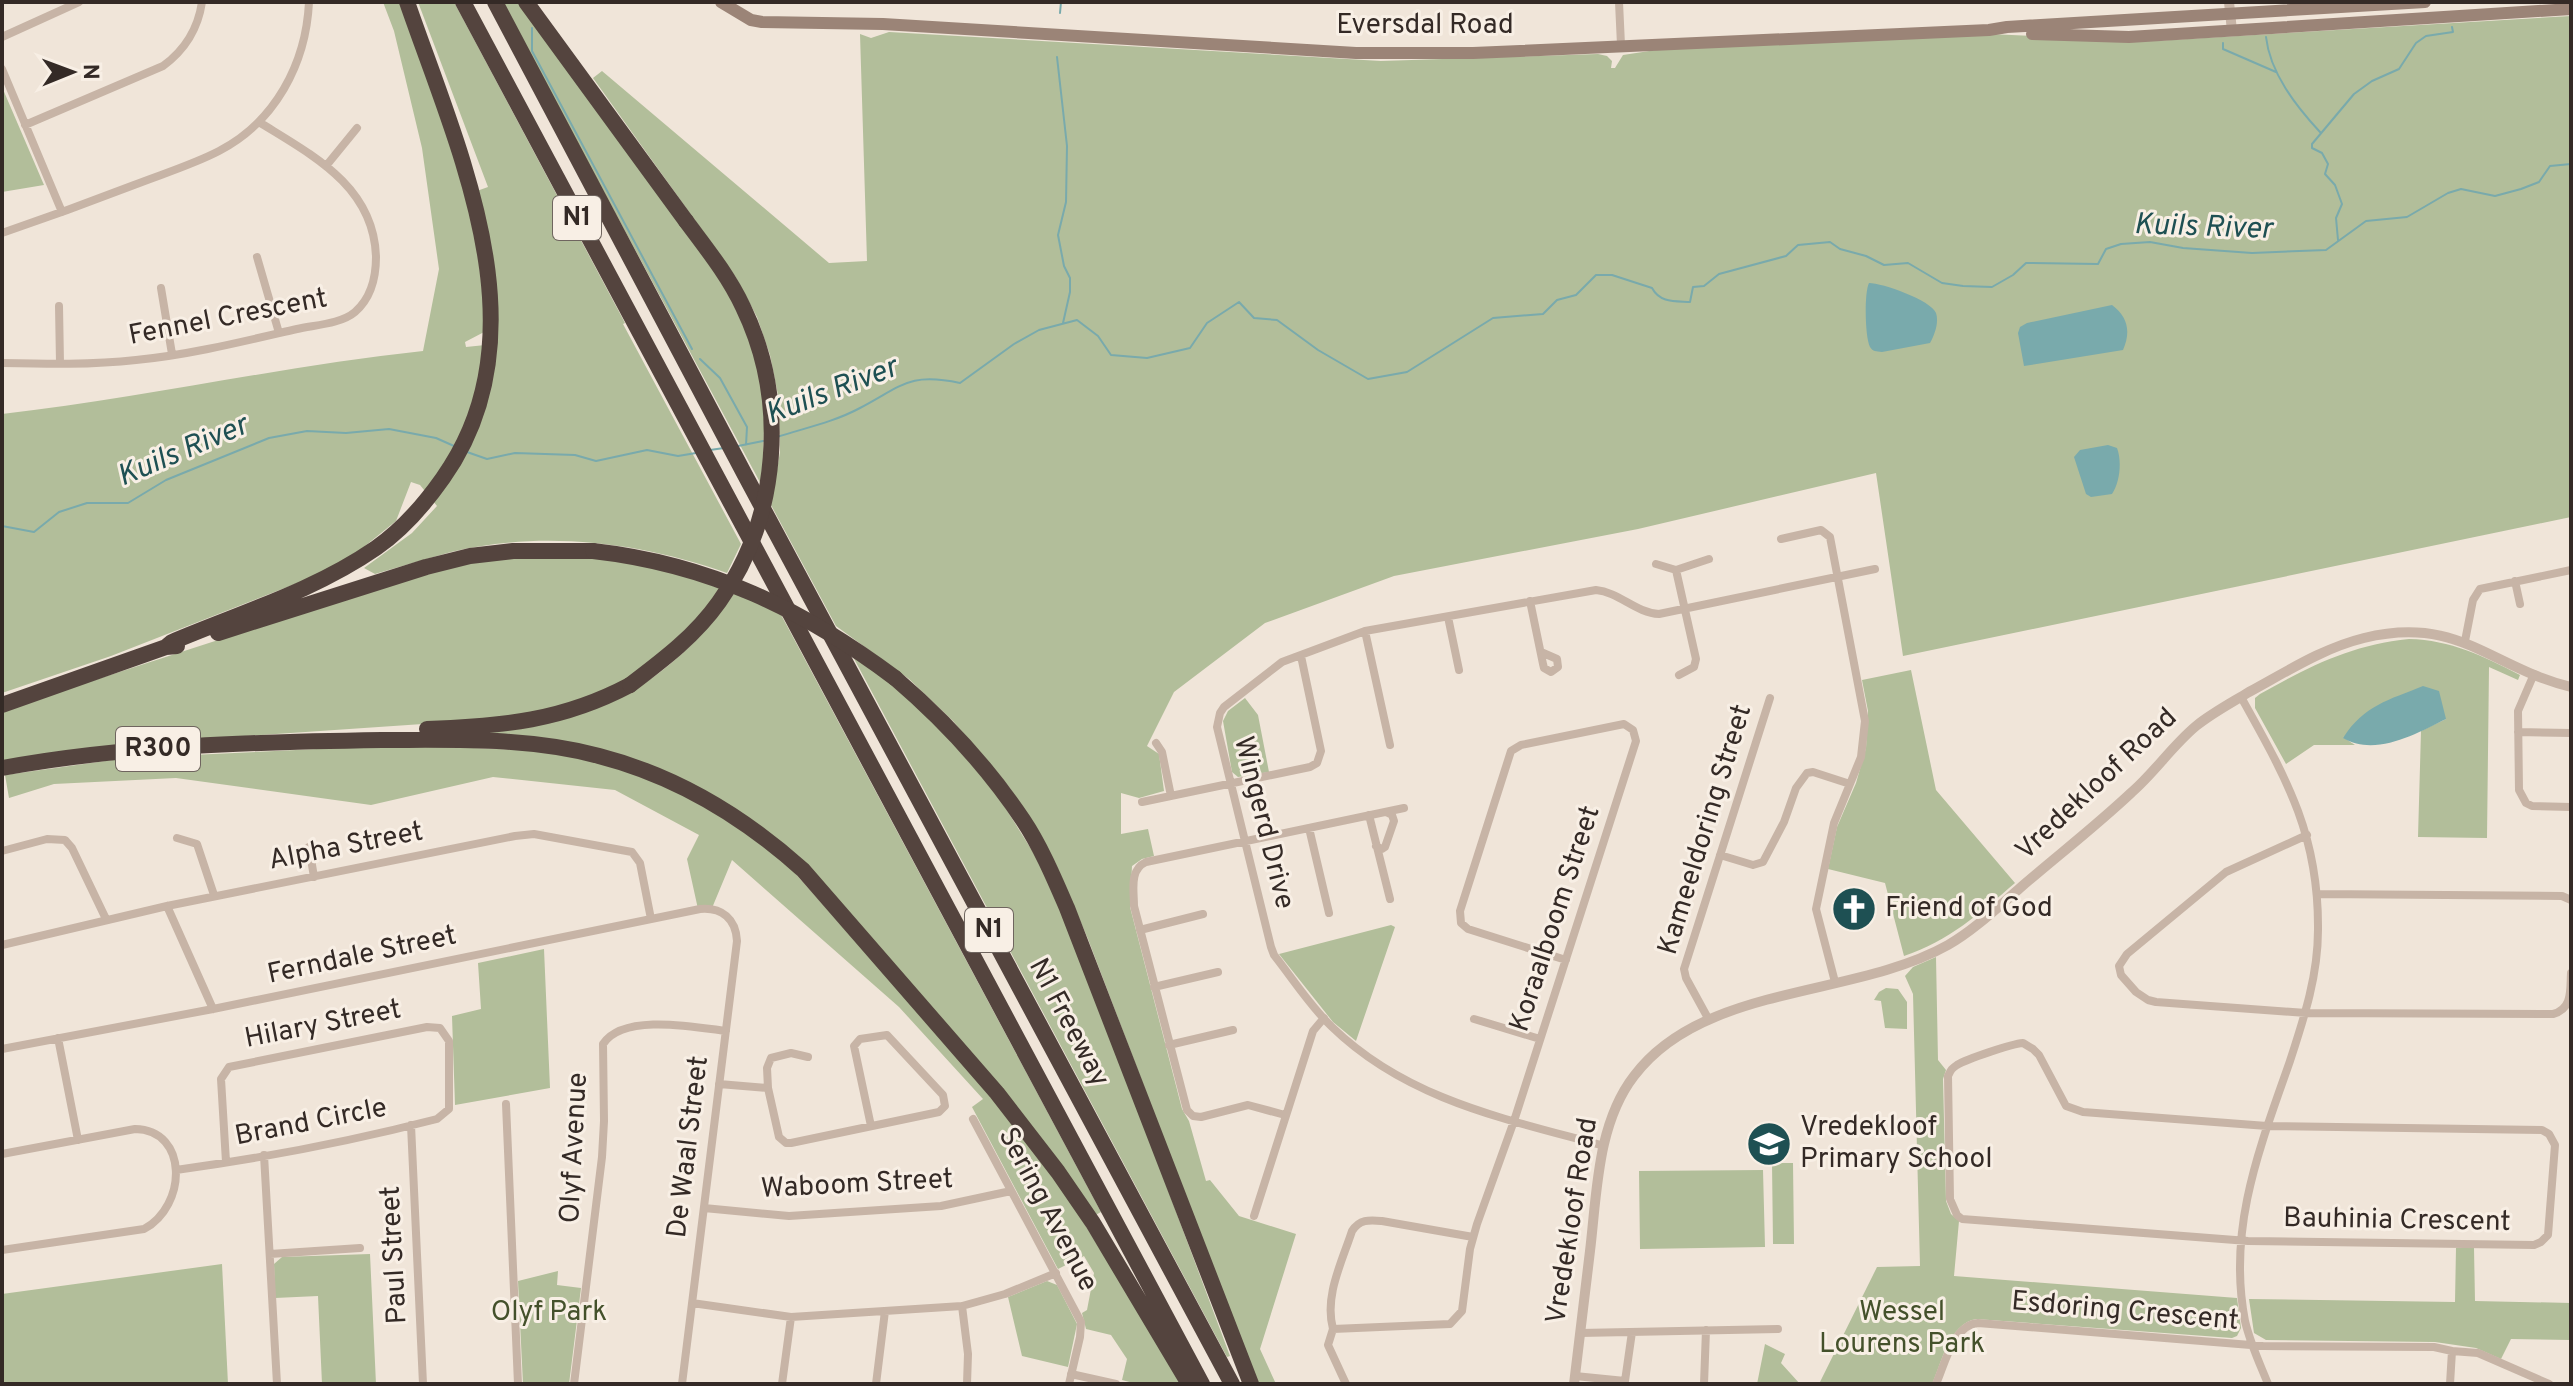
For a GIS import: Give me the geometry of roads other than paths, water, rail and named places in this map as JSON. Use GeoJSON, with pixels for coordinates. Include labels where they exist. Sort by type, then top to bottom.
{"type":"FeatureCollection","features":[{"type":"Feature","properties":{"kind":"highway"},"geometry":{"type":"LineString","coordinates":[[2,705],[166,647],[324,580],[376,548],[402,527],[431,496],[463,447],[474,421],[489,363],[491,297],[484,250],[459,154],[407,2]]}},
{"type":"Feature","properties":{"kind":"highway","name":"N1 Freeway"},"geometry":{"type":"LineString","coordinates":[[463,2],[1202,1384]]}},
{"type":"Feature","properties":{"kind":"highway","name":"N1 Freeway"},"geometry":{"type":"LineString","coordinates":[[495,2],[1232,1384]]}},
{"type":"Feature","properties":{"kind":"highway"},"geometry":{"type":"LineString","coordinates":[[315,740],[379,732],[537,721],[601,701],[630,685],[679,647],[719,603],[739,571],[755,535],[771,468],[769,395],[759,346],[734,290],[526,2]]}},
{"type":"Feature","properties":{"kind":"highway"},"geometry":{"type":"LineString","coordinates":[[166,647],[426,567],[470,556],[513,551],[593,551],[670,564],[700,572],[769,599],[825,629],[895,678],[963,743],[1023,820],[1045,858],[1072,920],[1251,1384]]}},
{"type":"Feature","properties":{"kind":"highway"},"geometry":{"type":"LineString","coordinates":[[315,740],[436,739],[542,745],[573,750],[649,772],[696,793],[773,843],[828,897],[997,1093],[1041,1150],[1093,1223],[1189,1384]]}},
{"type":"Feature","properties":{"kind":"highway","name":"R300"},"geometry":{"type":"LineString","coordinates":[[2,768],[120,751],[315,740]]}},
{"type":"Feature","properties":{"kind":"main road","name":"Eversdal Road"},"geometry":{"type":"LineString","coordinates":[[721,2],[751,20],[762,22],[899,25],[1356,53],[1473,53],[1798,40],[1989,30],[2230,8],[2425,2]]}},
{"type":"Feature","properties":{"kind":"main road","name":"Eversdal Road"},"geometry":{"type":"LineString","coordinates":[[1989,30],[2106,37],[2571,9]]}},
{"type":"Feature","properties":{"kind":"street"},"geometry":{"type":"LineString","coordinates":[[2,37],[79,2]]}},
{"type":"Feature","properties":{"kind":"street"},"geometry":{"type":"LineString","coordinates":[[25,125],[163,66],[190,37],[202,2]]}},
{"type":"Feature","properties":{"kind":"street"},"geometry":{"type":"LineString","coordinates":[[2,233],[210,156],[238,139],[259,122],[277,100],[294,70],[305,37],[309,2]]}},
{"type":"Feature","properties":{"kind":"street"},"geometry":{"type":"LineString","coordinates":[[1619,2],[1621,45]]}},
{"type":"Feature","properties":{"kind":"street"},"geometry":{"type":"LineString","coordinates":[[2230,8],[2232,31]]}},
{"type":"Feature","properties":{"kind":"street"},"geometry":{"type":"LineString","coordinates":[[2,69],[62,212]]}},
{"type":"Feature","properties":{"kind":"street","name":"Fennel Crescent"},"geometry":{"type":"LineString","coordinates":[[2,363],[136,360],[279,333],[344,318],[355,312],[368,296],[376,273],[375,239],[369,216],[350,190],[326,166],[259,122]]}},
{"type":"Feature","properties":{"kind":"street"},"geometry":{"type":"LineString","coordinates":[[326,166],[357,128]]}},
{"type":"Feature","properties":{"kind":"street"},"geometry":{"type":"LineString","coordinates":[[257,257],[279,333]]}},
{"type":"Feature","properties":{"kind":"street"},"geometry":{"type":"LineString","coordinates":[[161,288],[172,354]]}},
{"type":"Feature","properties":{"kind":"street"},"geometry":{"type":"LineString","coordinates":[[59,306],[60,363]]}},
{"type":"Feature","properties":{"kind":"street"},"geometry":{"type":"LineString","coordinates":[[1781,539],[1818,531],[1827,532],[1831,539],[1865,721],[1861,757],[1834,823],[1816,909],[1835,982]]}},
{"type":"Feature","properties":{"kind":"street"},"geometry":{"type":"LineString","coordinates":[[1656,564],[1676,570],[1709,559]]}},
{"type":"Feature","properties":{"kind":"street","name":"Wingerd Drive"},"geometry":{"type":"LineString","coordinates":[[1604,1146],[1454,1104],[1415,1085],[1356,1048],[1324,1018],[1274,955],[1217,727],[1220,713],[1282,662],[1365,631],[1596,590],[1609,592],[1651,614],[1875,569]]}},
{"type":"Feature","properties":{"kind":"street"},"geometry":{"type":"LineString","coordinates":[[1676,570],[1696,659],[1694,667],[1679,675]]}},
{"type":"Feature","properties":{"kind":"street"},"geometry":{"type":"LineString","coordinates":[[2465,641],[2477,593],[2485,587],[2571,570]]}},
{"type":"Feature","properties":{"kind":"street"},"geometry":{"type":"LineString","coordinates":[[2515,581],[2520,604]]}},
{"type":"Feature","properties":{"kind":"street"},"geometry":{"type":"LineString","coordinates":[[1530,601],[1541,652]]}},
{"type":"Feature","properties":{"kind":"street"},"geometry":{"type":"LineString","coordinates":[[1448,617],[1459,670]]}},
{"type":"Feature","properties":{"kind":"street"},"geometry":{"type":"LineString","coordinates":[[1365,631],[1390,745]]}},
{"type":"Feature","properties":{"kind":"street","name":"Vredekloof Road"},"geometry":{"type":"LineString","coordinates":[[1574,1380],[1604,1146],[1613,1110],[1637,1071],[1664,1046],[1707,1019],[1919,958],[1960,937],[2134,791],[2198,724],[2295,666],[2335,648],[2362,639],[2420,632],[2465,641],[2534,674],[2571,687]]}},
{"type":"Feature","properties":{"kind":"street"},"geometry":{"type":"LineString","coordinates":[[1142,802],[1310,767],[1319,760],[1321,751],[1301,656]]}},
{"type":"Feature","properties":{"kind":"street"},"geometry":{"type":"LineString","coordinates":[[2534,674],[2520,705],[2517,780],[2523,799],[2532,806],[2571,807]]}},
{"type":"Feature","properties":{"kind":"street","name":"Vredekloof Road"},"geometry":{"type":"LineString","coordinates":[[2549,678],[2571,680]]}},
{"type":"Feature","properties":{"kind":"street"},"geometry":{"type":"LineString","coordinates":[[2241,697],[2285,775],[2307,835],[2317,894],[2317,952],[2306,1013],[2248,1184],[2241,1241],[2244,1311],[2252,1344],[2268,1384]]}},
{"type":"Feature","properties":{"kind":"street","name":"Kameeldoring Street"},"geometry":{"type":"LineString","coordinates":[[1707,1019],[1684,969],[1770,698]]}},
{"type":"Feature","properties":{"kind":"street","name":"Koraalboom Street"},"geometry":{"type":"LineString","coordinates":[[1333,1329],[1437,1326],[1454,1322],[1463,1306],[1473,1237],[1514,1121],[1540,1039],[1566,960],[1636,741],[1633,730],[1621,724],[1514,748],[1460,911],[1461,923],[1468,929],[1566,960]]}},
{"type":"Feature","properties":{"kind":"street"},"geometry":{"type":"LineString","coordinates":[[2518,732],[2571,733]]}},
{"type":"Feature","properties":{"kind":"street"},"geometry":{"type":"LineString","coordinates":[[1156,743],[1162,752],[1171,796]]}},
{"type":"Feature","properties":{"kind":"street"},"geometry":{"type":"LineString","coordinates":[[1720,855],[1753,865],[1763,862],[1784,822],[1796,788],[1807,773],[1813,772],[1850,784]]}},
{"type":"Feature","properties":{"kind":"street"},"geometry":{"type":"LineString","coordinates":[[1285,1115],[1248,1105],[1201,1117],[1193,1116],[1185,1105],[1134,906],[1134,878],[1141,864],[1404,808]]}},
{"type":"Feature","properties":{"kind":"street"},"geometry":{"type":"LineString","coordinates":[[1376,846],[1385,847],[1394,821],[1392,815],[1385,812]]}},
{"type":"Feature","properties":{"kind":"street"},"geometry":{"type":"LineString","coordinates":[[1369,815],[1390,899]]}},
{"type":"Feature","properties":{"kind":"street"},"geometry":{"type":"LineString","coordinates":[[1309,828],[1329,913]]}},
{"type":"Feature","properties":{"kind":"street","name":"Alpha Street"},"geometry":{"type":"LineString","coordinates":[[2,945],[214,895],[534,834],[632,852],[640,863],[651,919]]}},
{"type":"Feature","properties":{"kind":"street"},"geometry":{"type":"LineString","coordinates":[[2307,835],[2226,872],[2127,954],[2119,966],[2125,981],[2148,1000],[2306,1013],[2557,1013],[2567,1004],[2571,973]]}},
{"type":"Feature","properties":{"kind":"street"},"geometry":{"type":"LineString","coordinates":[[2,851],[47,839],[60,838],[69,842],[106,919]]}},
{"type":"Feature","properties":{"kind":"street"},"geometry":{"type":"LineString","coordinates":[[177,838],[197,844],[214,895]]}},
{"type":"Feature","properties":{"kind":"street"},"geometry":{"type":"LineString","coordinates":[[309,847],[314,877]]}},
{"type":"Feature","properties":{"kind":"street"},"geometry":{"type":"LineString","coordinates":[[2317,894],[2562,896],[2571,900]]}},
{"type":"Feature","properties":{"kind":"street"},"geometry":{"type":"LineString","coordinates":[[167,906],[213,1009]]}},
{"type":"Feature","properties":{"kind":"street","name":"Ferndale Street"},"geometry":{"type":"LineString","coordinates":[[2,1049],[705,908],[720,911],[728,917]]}},
{"type":"Feature","properties":{"kind":"street"},"geometry":{"type":"LineString","coordinates":[[1140,930],[1203,914]]}},
{"type":"Feature","properties":{"kind":"street","name":"De Waal Street"},"geometry":{"type":"LineString","coordinates":[[682,1384],[737,936],[728,917]]}},
{"type":"Feature","properties":{"kind":"street"},"geometry":{"type":"LineString","coordinates":[[1154,987],[1218,972]]}},
{"type":"Feature","properties":{"kind":"street"},"geometry":{"type":"LineString","coordinates":[[1254,1216],[1313,1031],[1324,1018]]}},
{"type":"Feature","properties":{"kind":"street"},"geometry":{"type":"LineString","coordinates":[[1474,1019],[1540,1039]]}},
{"type":"Feature","properties":{"kind":"street","name":"Olyf Avenue"},"geometry":{"type":"LineString","coordinates":[[574,1384],[602,1157],[603,1044],[615,1033],[660,1023],[726,1031]]}},
{"type":"Feature","properties":{"kind":"street","name":"Hilary Street"},"geometry":{"type":"LineString","coordinates":[[226,1162],[221,1079],[224,1071],[232,1066],[440,1028],[449,1041],[449,1109]]}},
{"type":"Feature","properties":{"kind":"street"},"geometry":{"type":"LineString","coordinates":[[1169,1045],[1233,1030]]}},
{"type":"Feature","properties":{"kind":"street"},"geometry":{"type":"LineString","coordinates":[[808,1057],[791,1053],[771,1058],[767,1068],[768,1088],[779,1137],[786,1143],[871,1126],[939,1112],[945,1106],[943,1095],[887,1035],[860,1039],[854,1046],[871,1126]]}},
{"type":"Feature","properties":{"kind":"street"},"geometry":{"type":"LineString","coordinates":[[58,1038],[78,1140]]}},
{"type":"Feature","properties":{"kind":"street","name":"Bauhinia Crescent"},"geometry":{"type":"LineString","coordinates":[[2023,1043],[2039,1055],[2062,1100],[2070,1109],[2267,1126],[2542,1130],[2549,1134],[2555,1145],[2549,1232],[2544,1240],[2534,1245],[2241,1241],[1962,1219],[1950,1199],[1948,1076],[1955,1066],[2009,1046],[2023,1043]]}},
{"type":"Feature","properties":{"kind":"street"},"geometry":{"type":"LineString","coordinates":[[719,1084],[768,1088]]}},
{"type":"Feature","properties":{"kind":"street"},"geometry":{"type":"LineString","coordinates":[[506,1104],[518,1384]]}},
{"type":"Feature","properties":{"kind":"street","name":"Brand Circle"},"geometry":{"type":"LineString","coordinates":[[176,1170],[411,1125],[437,1119],[449,1109]]}},
{"type":"Feature","properties":{"kind":"street","name":"Sering Avenue"},"geometry":{"type":"LineString","coordinates":[[973,1119],[1081,1322],[1071,1374]]}},
{"type":"Feature","properties":{"kind":"street","name":"Paul Street"},"geometry":{"type":"LineString","coordinates":[[411,1125],[423,1384]]}},
{"type":"Feature","properties":{"kind":"street"},"geometry":{"type":"LineString","coordinates":[[2,1154],[147,1129],[160,1136],[166,1144],[176,1170],[173,1199],[165,1213],[144,1229],[2,1250]]}},
{"type":"Feature","properties":{"kind":"street"},"geometry":{"type":"LineString","coordinates":[[264,1155],[277,1384]]}},
{"type":"Feature","properties":{"kind":"street","name":"Waboom Street"},"geometry":{"type":"LineString","coordinates":[[704,1208],[789,1216],[941,1206],[1011,1191]]}},
{"type":"Feature","properties":{"kind":"street"},"geometry":{"type":"LineString","coordinates":[[1346,1384],[1329,1350],[1328,1339],[1333,1329],[1329,1312],[1352,1231],[1359,1223],[1382,1221],[1473,1237]]}},
{"type":"Feature","properties":{"kind":"street"},"geometry":{"type":"LineString","coordinates":[[270,1254],[360,1248]]}},
{"type":"Feature","properties":{"kind":"street"},"geometry":{"type":"LineString","coordinates":[[692,1303],[791,1317],[962,1306],[1005,1294],[1056,1273]]}},
{"type":"Feature","properties":{"kind":"street"},"geometry":{"type":"LineString","coordinates":[[962,1306],[968,1354],[967,1384]]}},
{"type":"Feature","properties":{"kind":"street"},"geometry":{"type":"LineString","coordinates":[[876,1384],[885,1311]]}},
{"type":"Feature","properties":{"kind":"street"},"geometry":{"type":"LineString","coordinates":[[782,1384],[791,1317]]}},
{"type":"Feature","properties":{"kind":"street","name":"Esdoring Crescent"},"geometry":{"type":"LineString","coordinates":[[1936,1384],[1960,1331],[1974,1323],[2252,1344],[2434,1347],[2478,1353],[2549,1384]]}},
{"type":"Feature","properties":{"kind":"street"},"geometry":{"type":"LineString","coordinates":[[1580,1333],[1778,1329]]}},
{"type":"Feature","properties":{"kind":"street"},"geometry":{"type":"LineString","coordinates":[[1704,1384],[1706,1330]]}},
{"type":"Feature","properties":{"kind":"street"},"geometry":{"type":"LineString","coordinates":[[1574,1380],[1625,1381],[1632,1332]]}},
{"type":"Feature","properties":{"kind":"street"},"geometry":{"type":"LineString","coordinates":[[2450,1384],[2452,1351]]}},
{"type":"Feature","properties":{"kind":"street"},"geometry":{"type":"LineString","coordinates":[[1069,1384],[1071,1374],[1116,1384]]}},
{"type":"Feature","properties":{"kind":"water"},"geometry":{"type":"Polygon","coordinates":[[[1869,283],[1906,293],[1932,308],[1937,320],[1930,343],[1882,352],[1871,349],[1866,315],[1869,283]]]}},
{"type":"Feature","properties":{"kind":"water"},"geometry":{"type":"Polygon","coordinates":[[[2112,305],[2122,315],[2126,325],[2127,337],[2123,350],[2024,366],[2018,333],[2020,327],[2112,305]]]}},
{"type":"Feature","properties":{"kind":"water"},"geometry":{"type":"Polygon","coordinates":[[[2108,445],[2117,448],[2119,453],[2117,484],[2112,494],[2091,497],[2086,494],[2074,457],[2080,450],[2108,445]]]}},
{"type":"Feature","properties":{"kind":"water"},"geometry":{"type":"Polygon","coordinates":[[[2423,686],[2439,691],[2446,719],[2409,737],[2382,744],[2355,743],[2343,738],[2369,711],[2423,686]]]}},
{"type":"Feature","properties":{"kind":"waterway"},"geometry":{"type":"LineString","coordinates":[[1060,13],[1061,2]]}},
{"type":"Feature","properties":{"kind":"waterway"},"geometry":{"type":"LineString","coordinates":[[2338,240],[2336,218],[2342,204],[2335,185],[2325,174],[2328,164],[2322,153],[2312,148],[2312,144],[2354,94],[2372,81],[2399,69],[2416,43],[2426,36],[2453,32],[2452,27]]}},
{"type":"Feature","properties":{"kind":"waterway"},"geometry":{"type":"LineString","coordinates":[[532,28],[532,51],[692,349]]}},
{"type":"Feature","properties":{"kind":"waterway"},"geometry":{"type":"LineString","coordinates":[[2266,37],[2279,76],[2293,100],[2320,132]]}},
{"type":"Feature","properties":{"kind":"waterway"},"geometry":{"type":"LineString","coordinates":[[2223,43],[2223,49],[2276,72]]}},
{"type":"Feature","properties":{"kind":"waterway"},"geometry":{"type":"LineString","coordinates":[[1057,57],[1067,146],[1066,202],[1058,235],[1064,266],[1070,278],[1063,323]]}},
{"type":"Feature","properties":{"kind":"waterway","name":"Kuils River"},"geometry":{"type":"LineString","coordinates":[[777,437],[840,417],[917,380],[960,383],[1039,330],[1077,320],[1098,336],[1111,355],[1147,358],[1190,348],[1207,323],[1239,302],[1254,318],[1277,320],[1318,350],[1368,379],[1407,372],[1493,318],[1543,314],[1557,300],[1576,295],[1596,275],[1612,275],[1652,288],[1664,299],[1690,302],[1693,287],[1704,286],[1719,274],[1786,256],[1798,245],[1830,242],[1840,249],[1884,265],[1908,263],[1942,283],[1992,287],[2026,263],[2098,264],[2106,249],[2121,244],[2150,242],[2183,248],[2252,253],[2326,250],[2366,221],[2407,217],[2448,193],[2461,189],[2495,196],[2521,189],[2539,182],[2550,166],[2571,164]]}},
{"type":"Feature","properties":{"kind":"waterway"},"geometry":{"type":"LineString","coordinates":[[700,359],[720,378],[747,427],[746,445]]}},
{"type":"Feature","properties":{"kind":"waterway","name":"Kuils River"},"geometry":{"type":"LineString","coordinates":[[2,526],[34,532],[59,512],[87,503],[128,503],[166,480],[269,438],[307,431],[346,433],[389,429],[436,438],[454,446]]}},
{"type":"Feature","properties":{"kind":"waterway","name":"Kuils River"},"geometry":{"type":"LineString","coordinates":[[738,446],[763,441]]}},
{"type":"Feature","properties":{"kind":"waterway","name":"Kuils River"},"geometry":{"type":"LineString","coordinates":[[710,450],[724,448]]}},
{"type":"Feature","properties":{"kind":"waterway","name":"Kuils River"},"geometry":{"type":"LineString","coordinates":[[467,452],[487,459],[515,453],[575,455],[596,461],[647,450],[678,456],[696,453]]}},
{"type":"Feature","properties":{"kind":"place","name":"Friend of God"},"geometry":{"type":"Point","coordinates":[1854,909]}},
{"type":"Feature","properties":{"kind":"place","name":"Vredekloof Primary School"},"geometry":{"type":"Point","coordinates":[1769,1144]}},
{"type":"Feature","properties":{"kind":"park label","name":"Olyf Park"},"geometry":{"type":"Point","coordinates":[549,1313]}},
{"type":"Feature","properties":{"kind":"park label","name":"Wessel Lourens Park"},"geometry":{"type":"Point","coordinates":[1902,1329]}}]}
